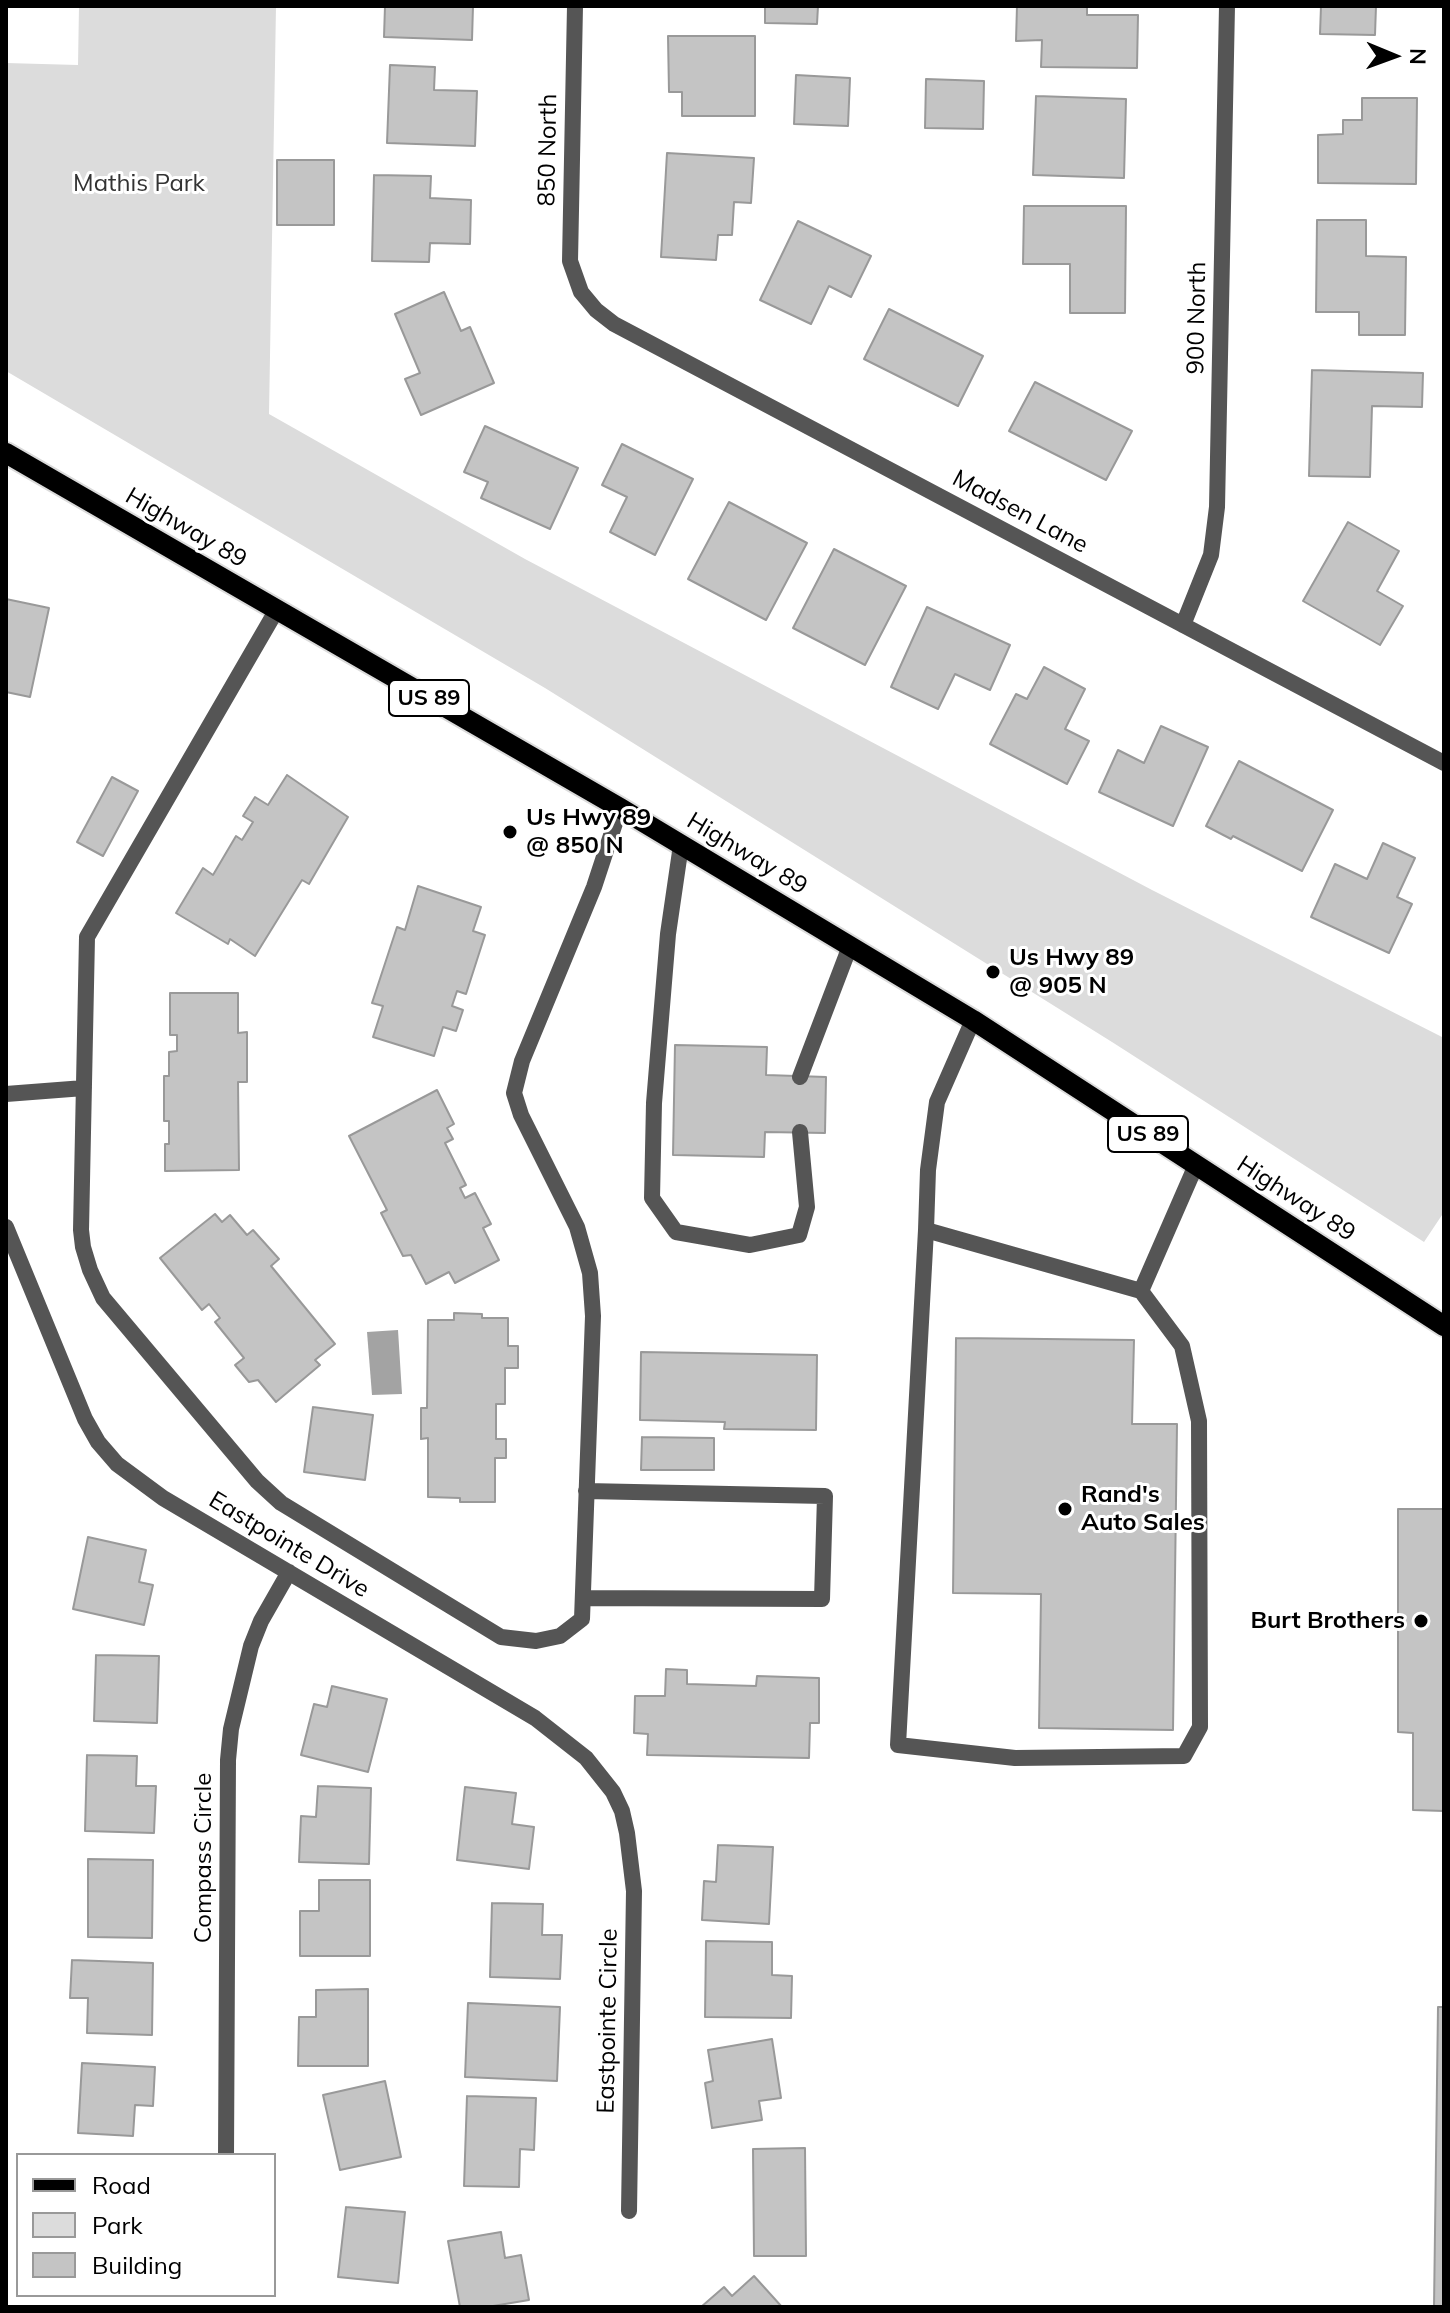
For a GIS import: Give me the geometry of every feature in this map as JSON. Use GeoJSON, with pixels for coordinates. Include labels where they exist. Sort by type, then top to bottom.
{"type":"FeatureCollection","features":[{"type":"Feature","properties":{"kind":"main road","name":"Highway 89"},"geometry":{"type":"LineString","coordinates":[[6,453],[620,808],[973,1020],[1444,1326]]}},
{"type":"Feature","properties":{"kind":"street","name":"850 North"},"geometry":{"type":"LineString","coordinates":[[575,6],[570,249],[573,271],[581,292]]}},
{"type":"Feature","properties":{"kind":"street","name":"900 North"},"geometry":{"type":"LineString","coordinates":[[1183,625],[1211,555],[1217,507],[1227,6]]}},
{"type":"Feature","properties":{"kind":"street","name":"Madsen Lane"},"geometry":{"type":"LineString","coordinates":[[581,292],[596,310],[614,324],[1444,763]]}},
{"type":"Feature","properties":{"kind":"street"},"geometry":{"type":"LineString","coordinates":[[276,611],[87,937],[81,1230],[90,1270],[103,1298],[257,1481],[281,1503],[501,1637],[536,1641],[560,1636],[582,1619],[593,1316],[590,1273],[577,1227],[521,1115],[514,1093],[522,1061],[594,887],[620,808]]}},
{"type":"Feature","properties":{"kind":"street"},"geometry":{"type":"LineString","coordinates":[[681,845],[666,950],[654,1103],[652,1198],[676,1232],[750,1245],[799,1235],[807,1207],[800,1132]]}},
{"type":"Feature","properties":{"kind":"street"},"geometry":{"type":"LineString","coordinates":[[800,1077],[850,946]]}},
{"type":"Feature","properties":{"kind":"street"},"geometry":{"type":"LineString","coordinates":[[926,1230],[1141,1291],[1182,1346],[1199,1421],[1200,1727],[1184,1756],[1015,1758],[898,1745],[928,1170],[937,1102],[973,1020]]}},
{"type":"Feature","properties":{"kind":"street"},"geometry":{"type":"LineString","coordinates":[[6,1094],[84,1088]]}},
{"type":"Feature","properties":{"kind":"street"},"geometry":{"type":"LineString","coordinates":[[1141,1291],[1196,1165]]}},
{"type":"Feature","properties":{"kind":"street","name":"Eastpointe Drive"},"geometry":{"type":"LineString","coordinates":[[6,1227],[85,1419],[98,1442],[117,1464],[140,1483],[562,1737],[586,1758],[613,1792],[627,1833]]}},
{"type":"Feature","properties":{"kind":"street"},"geometry":{"type":"LineString","coordinates":[[583,1598],[822,1599],[825,1510],[825,1496],[586,1491]]}},
{"type":"Feature","properties":{"kind":"street","name":"Compass Circle"},"geometry":{"type":"LineString","coordinates":[[226,2153],[228,1760],[231,1729],[251,1646],[261,1621],[289,1572]]}},
{"type":"Feature","properties":{"kind":"street","name":"Eastpointe Circle"},"geometry":{"type":"LineString","coordinates":[[627,1833],[634,1891],[629,2211]]}},
{"type":"Feature","properties":{"kind":"green space","name":"Mathis Park"},"geometry":{"type":"Polygon","coordinates":[[[79,6],[276,6],[269,414],[525,559],[1152,890],[1444,1038],[1444,1212],[1424,1242],[1112,1042],[545,688],[6,371],[6,63],[78,65],[79,6]]]}},
{"type":"Feature","properties":{"kind":"shaded area"},"geometry":{"type":"Polygon","coordinates":[[[398,1330],[402,1394],[372,1395],[367,1332],[398,1330]]]}},
{"type":"Feature","properties":{"kind":"building"},"geometry":{"type":"Polygon","coordinates":[[[385,6],[473,6],[472,40],[384,37],[385,6]]]}},
{"type":"Feature","properties":{"kind":"building"},"geometry":{"type":"Polygon","coordinates":[[[765,6],[818,6],[817,24],[765,23],[765,6]]]}},
{"type":"Feature","properties":{"kind":"building"},"geometry":{"type":"Polygon","coordinates":[[[1017,6],[1087,6],[1087,15],[1138,15],[1137,68],[1041,67],[1042,40],[1016,41],[1017,6]]]}},
{"type":"Feature","properties":{"kind":"building"},"geometry":{"type":"Polygon","coordinates":[[[1321,6],[1376,6],[1375,35],[1320,34],[1321,6]]]}},
{"type":"Feature","properties":{"kind":"building"},"geometry":{"type":"Polygon","coordinates":[[[668,36],[755,36],[755,116],[682,116],[682,92],[669,92],[668,36]]]}},
{"type":"Feature","properties":{"kind":"building"},"geometry":{"type":"Polygon","coordinates":[[[390,65],[435,67],[434,90],[477,91],[475,146],[387,143],[390,65]]]}},
{"type":"Feature","properties":{"kind":"building"},"geometry":{"type":"Polygon","coordinates":[[[796,75],[850,78],[848,126],[794,124],[796,75]]]}},
{"type":"Feature","properties":{"kind":"building"},"geometry":{"type":"Polygon","coordinates":[[[926,79],[984,81],[983,129],[925,128],[926,79]]]}},
{"type":"Feature","properties":{"kind":"building"},"geometry":{"type":"Polygon","coordinates":[[[1036,96],[1126,99],[1124,178],[1033,175],[1036,96]]]}},
{"type":"Feature","properties":{"kind":"building"},"geometry":{"type":"Polygon","coordinates":[[[1362,98],[1417,98],[1416,184],[1318,183],[1318,135],[1343,134],[1343,120],[1362,120],[1362,98]]]}},
{"type":"Feature","properties":{"kind":"building"},"geometry":{"type":"Polygon","coordinates":[[[667,153],[754,158],[751,203],[734,202],[732,235],[718,235],[716,260],[661,257],[667,153]]]}},
{"type":"Feature","properties":{"kind":"building"},"geometry":{"type":"Polygon","coordinates":[[[277,160],[334,160],[334,225],[277,225],[277,160]]]}},
{"type":"Feature","properties":{"kind":"building"},"geometry":{"type":"Polygon","coordinates":[[[374,175],[431,176],[430,198],[471,200],[470,244],[430,243],[429,262],[372,261],[374,175]]]}},
{"type":"Feature","properties":{"kind":"building"},"geometry":{"type":"Polygon","coordinates":[[[1024,206],[1126,206],[1125,313],[1070,313],[1070,264],[1023,264],[1024,206]]]}},
{"type":"Feature","properties":{"kind":"building"},"geometry":{"type":"Polygon","coordinates":[[[1317,220],[1366,220],[1366,256],[1406,257],[1405,335],[1359,335],[1359,312],[1316,312],[1317,220]]]}},
{"type":"Feature","properties":{"kind":"building"},"geometry":{"type":"Polygon","coordinates":[[[798,221],[871,256],[851,297],[829,286],[811,324],[760,300],[798,221]]]}},
{"type":"Feature","properties":{"kind":"building"},"geometry":{"type":"Polygon","coordinates":[[[444,292],[461,331],[470,327],[494,383],[421,415],[405,379],[420,373],[395,314],[444,292]]]}},
{"type":"Feature","properties":{"kind":"building"},"geometry":{"type":"Polygon","coordinates":[[[889,309],[983,356],[958,406],[864,359],[889,309]]]}},
{"type":"Feature","properties":{"kind":"building"},"geometry":{"type":"Polygon","coordinates":[[[1312,370],[1423,373],[1422,407],[1372,406],[1370,477],[1309,476],[1312,370]]]}},
{"type":"Feature","properties":{"kind":"building"},"geometry":{"type":"Polygon","coordinates":[[[1035,382],[1132,431],[1106,480],[1009,431],[1035,382]]]}},
{"type":"Feature","properties":{"kind":"building"},"geometry":{"type":"Polygon","coordinates":[[[485,426],[578,468],[550,529],[481,498],[488,482],[464,472],[485,426]]]}},
{"type":"Feature","properties":{"kind":"building"},"geometry":{"type":"Polygon","coordinates":[[[622,444],[693,479],[655,555],[610,532],[627,497],[602,485],[622,444]]]}},
{"type":"Feature","properties":{"kind":"building"},"geometry":{"type":"Polygon","coordinates":[[[729,502],[807,543],[766,620],[688,579],[729,502]]]}},
{"type":"Feature","properties":{"kind":"building"},"geometry":{"type":"Polygon","coordinates":[[[1348,522],[1399,551],[1377,591],[1403,606],[1380,645],[1303,601],[1348,522]]]}},
{"type":"Feature","properties":{"kind":"building"},"geometry":{"type":"Polygon","coordinates":[[[834,549],[906,586],[865,665],[793,628],[834,549]]]}},
{"type":"Feature","properties":{"kind":"building"},"geometry":{"type":"Polygon","coordinates":[[[6,599],[49,608],[30,697],[6,692],[6,599]]]}},
{"type":"Feature","properties":{"kind":"building"},"geometry":{"type":"Polygon","coordinates":[[[927,607],[1010,645],[990,690],[955,674],[938,709],[891,687],[927,607]]]}},
{"type":"Feature","properties":{"kind":"building"},"geometry":{"type":"Polygon","coordinates":[[[1044,667],[1085,689],[1065,729],[1089,741],[1067,784],[990,744],[1016,694],[1027,699],[1044,667]]]}},
{"type":"Feature","properties":{"kind":"building"},"geometry":{"type":"Polygon","coordinates":[[[1161,726],[1208,747],[1173,826],[1099,792],[1118,750],[1144,763],[1161,726]]]}},
{"type":"Feature","properties":{"kind":"building"},"geometry":{"type":"Polygon","coordinates":[[[1239,761],[1333,810],[1302,871],[1233,836],[1231,839],[1206,826],[1239,761]]]}},
{"type":"Feature","properties":{"kind":"building"},"geometry":{"type":"Polygon","coordinates":[[[287,775],[348,817],[309,884],[302,880],[255,956],[230,939],[228,944],[176,913],[203,868],[213,875],[236,836],[242,840],[253,822],[243,816],[255,797],[268,805],[287,775]]]}},
{"type":"Feature","properties":{"kind":"building"},"geometry":{"type":"Polygon","coordinates":[[[112,777],[138,791],[103,856],[77,842],[112,777]]]}},
{"type":"Feature","properties":{"kind":"building"},"geometry":{"type":"Polygon","coordinates":[[[1383,843],[1415,858],[1397,897],[1412,904],[1389,953],[1311,917],[1335,864],[1367,879],[1383,843]]]}},
{"type":"Feature","properties":{"kind":"building"},"geometry":{"type":"Polygon","coordinates":[[[418,886],[481,907],[473,931],[485,935],[466,994],[457,991],[452,1006],[463,1010],[456,1031],[443,1027],[434,1056],[373,1037],[383,1006],[372,1003],[397,927],[405,930],[418,886]]]}},
{"type":"Feature","properties":{"kind":"building"},"geometry":{"type":"Polygon","coordinates":[[[170,993],[238,993],[238,1033],[247,1032],[247,1082],[238,1082],[239,1170],[165,1171],[169,1121],[164,1121],[164,1076],[169,1076],[169,1052],[177,1051],[177,1035],[170,1035],[170,993]]]}},
{"type":"Feature","properties":{"kind":"building"},"geometry":{"type":"Polygon","coordinates":[[[675,1045],[767,1047],[766,1075],[826,1077],[825,1133],[765,1132],[764,1157],[673,1155],[675,1045]]]}},
{"type":"Feature","properties":{"kind":"building"},"geometry":{"type":"Polygon","coordinates":[[[437,1090],[454,1124],[447,1128],[453,1139],[445,1143],[466,1185],[460,1188],[465,1198],[475,1193],[491,1224],[483,1228],[499,1260],[455,1283],[449,1272],[426,1284],[411,1255],[403,1256],[381,1213],[387,1210],[349,1136],[437,1090]]]}},
{"type":"Feature","properties":{"kind":"building"},"geometry":{"type":"Polygon","coordinates":[[[215,1214],[222,1222],[230,1215],[247,1235],[253,1230],[279,1259],[271,1266],[335,1344],[315,1360],[320,1365],[276,1402],[258,1380],[249,1382],[235,1365],[244,1358],[215,1322],[220,1318],[209,1304],[202,1310],[160,1258],[215,1214]]]}},
{"type":"Feature","properties":{"kind":"building"},"geometry":{"type":"Polygon","coordinates":[[[454,1313],[508,1318],[508,1346],[518,1346],[518,1368],[505,1368],[505,1404],[496,1404],[496,1439],[506,1439],[506,1458],[495,1458],[495,1502],[460,1502],[460,1498],[428,1497],[428,1438],[421,1439],[421,1408],[427,1408],[428,1320],[454,1320],[454,1313]]]}},
{"type":"Feature","properties":{"kind":"building","name":"Rand's Auto Sales"},"geometry":{"type":"Polygon","coordinates":[[[956,1338],[1134,1340],[1132,1424],[1177,1424],[1173,1730],[1039,1728],[1041,1594],[953,1593],[956,1338]]]}},
{"type":"Feature","properties":{"kind":"building"},"geometry":{"type":"Polygon","coordinates":[[[641,1352],[817,1355],[816,1430],[724,1429],[725,1422],[640,1420],[641,1352]]]}},
{"type":"Feature","properties":{"kind":"building"},"geometry":{"type":"Polygon","coordinates":[[[313,1407],[373,1415],[365,1480],[304,1472],[313,1407]]]}},
{"type":"Feature","properties":{"kind":"building"},"geometry":{"type":"Polygon","coordinates":[[[642,1437],[714,1438],[714,1470],[641,1470],[642,1437]]]}},
{"type":"Feature","properties":{"kind":"building","name":"Burt Brothers"},"geometry":{"type":"Polygon","coordinates":[[[1398,1509],[1444,1509],[1444,1811],[1413,1810],[1413,1733],[1398,1732],[1398,1509]]]}},
{"type":"Feature","properties":{"kind":"building"},"geometry":{"type":"Polygon","coordinates":[[[88,1537],[146,1550],[139,1582],[153,1585],[144,1625],[73,1609],[88,1537]]]}},
{"type":"Feature","properties":{"kind":"building"},"geometry":{"type":"Polygon","coordinates":[[[96,1655],[159,1656],[157,1723],[94,1721],[96,1655]]]}},
{"type":"Feature","properties":{"kind":"building"},"geometry":{"type":"Polygon","coordinates":[[[666,1669],[687,1670],[687,1684],[756,1686],[757,1676],[819,1678],[819,1723],[810,1723],[809,1758],[647,1755],[648,1734],[634,1733],[635,1696],[665,1696],[666,1669]]]}},
{"type":"Feature","properties":{"kind":"building"},"geometry":{"type":"Polygon","coordinates":[[[332,1686],[387,1699],[368,1772],[301,1755],[314,1704],[327,1707],[332,1686]]]}},
{"type":"Feature","properties":{"kind":"building"},"geometry":{"type":"Polygon","coordinates":[[[87,1755],[137,1756],[136,1786],[156,1786],[154,1833],[85,1831],[87,1755]]]}},
{"type":"Feature","properties":{"kind":"building"},"geometry":{"type":"Polygon","coordinates":[[[318,1786],[371,1788],[369,1864],[299,1862],[301,1816],[316,1817],[318,1786]]]}},
{"type":"Feature","properties":{"kind":"building"},"geometry":{"type":"Polygon","coordinates":[[[465,1787],[516,1793],[512,1824],[534,1827],[529,1869],[457,1860],[465,1787]]]}},
{"type":"Feature","properties":{"kind":"building"},"geometry":{"type":"Polygon","coordinates":[[[718,1845],[773,1847],[769,1924],[702,1920],[704,1881],[716,1882],[718,1845]]]}},
{"type":"Feature","properties":{"kind":"building"},"geometry":{"type":"Polygon","coordinates":[[[88,1859],[153,1860],[152,1938],[88,1937],[88,1859]]]}},
{"type":"Feature","properties":{"kind":"building"},"geometry":{"type":"Polygon","coordinates":[[[319,1880],[370,1880],[370,1956],[300,1956],[300,1911],[319,1911],[319,1880]]]}},
{"type":"Feature","properties":{"kind":"building"},"geometry":{"type":"Polygon","coordinates":[[[492,1903],[543,1904],[542,1935],[562,1935],[560,1979],[490,1977],[492,1903]]]}},
{"type":"Feature","properties":{"kind":"building"},"geometry":{"type":"Polygon","coordinates":[[[706,1941],[772,1942],[772,1975],[792,1976],[791,2018],[705,2017],[706,1941]]]}},
{"type":"Feature","properties":{"kind":"building"},"geometry":{"type":"Polygon","coordinates":[[[72,1960],[153,1963],[152,2035],[87,2033],[88,1998],[70,1998],[72,1960]]]}},
{"type":"Feature","properties":{"kind":"building"},"geometry":{"type":"Polygon","coordinates":[[[368,1989],[368,2066],[298,2066],[299,2017],[316,2017],[316,1990],[368,1989]]]}},
{"type":"Feature","properties":{"kind":"building"},"geometry":{"type":"Polygon","coordinates":[[[468,2003],[560,2007],[557,2081],[465,2077],[468,2003]]]}},
{"type":"Feature","properties":{"kind":"building"},"geometry":{"type":"Polygon","coordinates":[[[1438,2007],[1444,2007],[1444,2307],[1434,2307],[1438,2007]]]}},
{"type":"Feature","properties":{"kind":"building"},"geometry":{"type":"Polygon","coordinates":[[[772,2039],[781,2098],[759,2101],[762,2120],[712,2128],[705,2083],[713,2081],[708,2050],[772,2039]]]}},
{"type":"Feature","properties":{"kind":"building"},"geometry":{"type":"Polygon","coordinates":[[[82,2063],[155,2067],[153,2106],[135,2105],[133,2136],[78,2133],[82,2063]]]}},
{"type":"Feature","properties":{"kind":"building"},"geometry":{"type":"Polygon","coordinates":[[[385,2081],[401,2157],[340,2170],[323,2095],[385,2081]]]}},
{"type":"Feature","properties":{"kind":"building"},"geometry":{"type":"Polygon","coordinates":[[[467,2096],[536,2098],[534,2150],[520,2149],[519,2187],[464,2186],[467,2096]]]}},
{"type":"Feature","properties":{"kind":"building"},"geometry":{"type":"Polygon","coordinates":[[[805,2148],[806,2256],[754,2256],[753,2149],[805,2148]]]}},
{"type":"Feature","properties":{"kind":"building"},"geometry":{"type":"Polygon","coordinates":[[[346,2207],[405,2212],[398,2283],[338,2277],[346,2207]]]}},
{"type":"Feature","properties":{"kind":"building"},"geometry":{"type":"Polygon","coordinates":[[[501,2232],[505,2258],[521,2255],[529,2300],[487,2307],[460,2307],[448,2241],[501,2232]]]}},
{"type":"Feature","properties":{"kind":"building"},"geometry":{"type":"Polygon","coordinates":[[[754,2276],[782,2307],[701,2307],[724,2287],[732,2296],[754,2276]]]}},
{"type":"Feature","properties":{"kind":"place","name":"Us Hwy 89 @ 850 N"},"geometry":{"type":"Point","coordinates":[510,832]}},
{"type":"Feature","properties":{"kind":"place","name":"Us Hwy 89 @ 905 N"},"geometry":{"type":"Point","coordinates":[993,972]}},
{"type":"Feature","properties":{"kind":"place","name":"Rand's Auto Sales"},"geometry":{"type":"Point","coordinates":[1065,1509]}},
{"type":"Feature","properties":{"kind":"place","name":"Burt Brothers"},"geometry":{"type":"Point","coordinates":[1421,1621]}}]}
